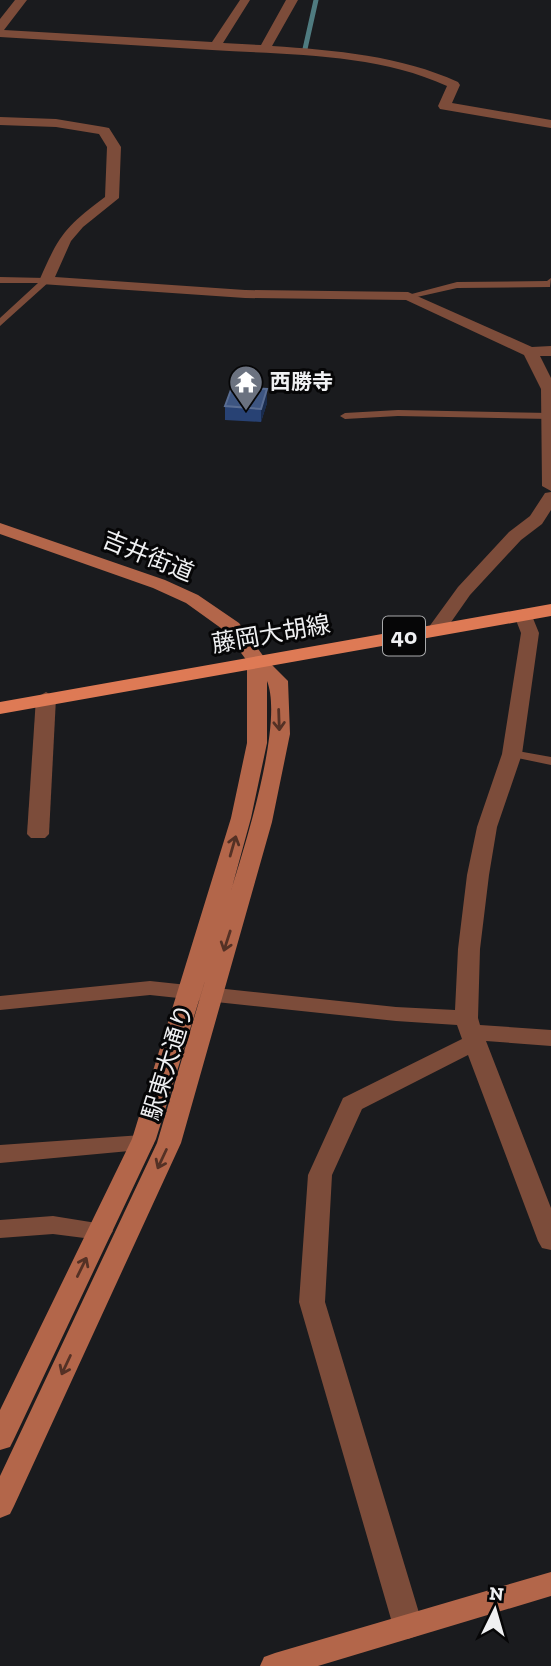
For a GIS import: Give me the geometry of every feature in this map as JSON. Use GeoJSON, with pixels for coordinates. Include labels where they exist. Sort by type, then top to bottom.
{"type":"FeatureCollection","features":[{"type":"Feature","properties":{"kind":"main road","name":"藤岡大胡線"},"geometry":{"type":"LineString","coordinates":[[0,708],[551,610]]}},
{"type":"Feature","properties":{"kind":"street"},"geometry":{"type":"LineString","coordinates":[[3,0],[20,1]]}},
{"type":"Feature","properties":{"kind":"street"},"geometry":{"type":"LineString","coordinates":[[264,50],[292,0]]}},
{"type":"Feature","properties":{"kind":"street"},"geometry":{"type":"LineString","coordinates":[[0,27],[20,1]]}},
{"type":"Feature","properties":{"kind":"street"},"geometry":{"type":"LineString","coordinates":[[215,47],[245,1]]}},
{"type":"Feature","properties":{"kind":"street"},"geometry":{"type":"LineString","coordinates":[[0,33],[309,52],[411,69],[436,76],[454,85],[444,106],[551,124]]}},
{"type":"Feature","properties":{"kind":"street"},"geometry":{"type":"LineString","coordinates":[[0,121],[89,127],[104,131],[114,147],[112,198],[78,224],[64,240],[46,281],[245,294],[408,296],[530,352],[551,351]]}},
{"type":"Feature","properties":{"kind":"street"},"geometry":{"type":"LineString","coordinates":[[530,352],[549,389],[551,485]]}},
{"type":"Feature","properties":{"kind":"street"},"geometry":{"type":"LineString","coordinates":[[435,631],[464,591],[514,536],[537,520],[551,498]]}},
{"type":"Feature","properties":{"kind":"street","name":"吉井街道"},"geometry":{"type":"LineString","coordinates":[[0,528],[159,584],[192,599],[232,626],[257,661],[278,681],[280,734],[262,822],[200,994]]}},
{"type":"Feature","properties":{"kind":"street"},"geometry":{"type":"LineString","coordinates":[[523,615],[530,633],[512,754],[487,827],[478,874],[469,948],[471,1031],[551,1241]]}},
{"type":"Feature","properties":{"kind":"street"},"geometry":{"type":"LineString","coordinates":[[38,834],[46,698]]}},
{"type":"Feature","properties":{"kind":"street"},"geometry":{"type":"LineString","coordinates":[[0,1003],[149,989],[396,1014],[471,1031],[551,1038]]}},
{"type":"Feature","properties":{"kind":"street"},"geometry":{"type":"LineString","coordinates":[[0,1506],[169,1143],[200,994]]}},
{"type":"Feature","properties":{"kind":"street","name":"駅東大通り"},"geometry":{"type":"LineString","coordinates":[[0,1438],[142,1143],[200,994]]}},
{"type":"Feature","properties":{"kind":"street"},"geometry":{"type":"LineString","coordinates":[[408,1626],[313,1302],[320,1175],[352,1104],[471,1031]]}},
{"type":"Feature","properties":{"kind":"street"},"geometry":{"type":"LineString","coordinates":[[0,1154],[142,1143]]}},
{"type":"Feature","properties":{"kind":"street"},"geometry":{"type":"LineString","coordinates":[[0,1229],[53,1224],[100,1231]]}},
{"type":"Feature","properties":{"kind":"street"},"geometry":{"type":"LineString","coordinates":[[275,1666],[551,1584]]}},
{"type":"Feature","properties":{"kind":"lane"},"geometry":{"type":"LineString","coordinates":[[0,280],[46,281]]}},
{"type":"Feature","properties":{"kind":"lane"},"geometry":{"type":"LineString","coordinates":[[0,323],[46,281]]}},
{"type":"Feature","properties":{"kind":"lane"},"geometry":{"type":"LineString","coordinates":[[408,296],[457,285],[550,284],[551,281]]}},
{"type":"Feature","properties":{"kind":"lane"},"geometry":{"type":"LineString","coordinates":[[345,415],[398,413],[551,427]]}},
{"type":"Feature","properties":{"kind":"lane"},"geometry":{"type":"LineString","coordinates":[[512,754],[551,761]]}},
{"type":"Feature","properties":{"kind":"building"},"geometry":{"type":"Polygon","coordinates":[[[232,387],[267,389],[261,409],[225,406],[232,387]]]}},
{"type":"Feature","properties":{"kind":"waterway"},"geometry":{"type":"LineString","coordinates":[[305,49],[316,0]]}},
{"type":"Feature","properties":{"kind":"place","name":"西勝寺"},"geometry":{"type":"Point","coordinates":[246,412]}}]}
